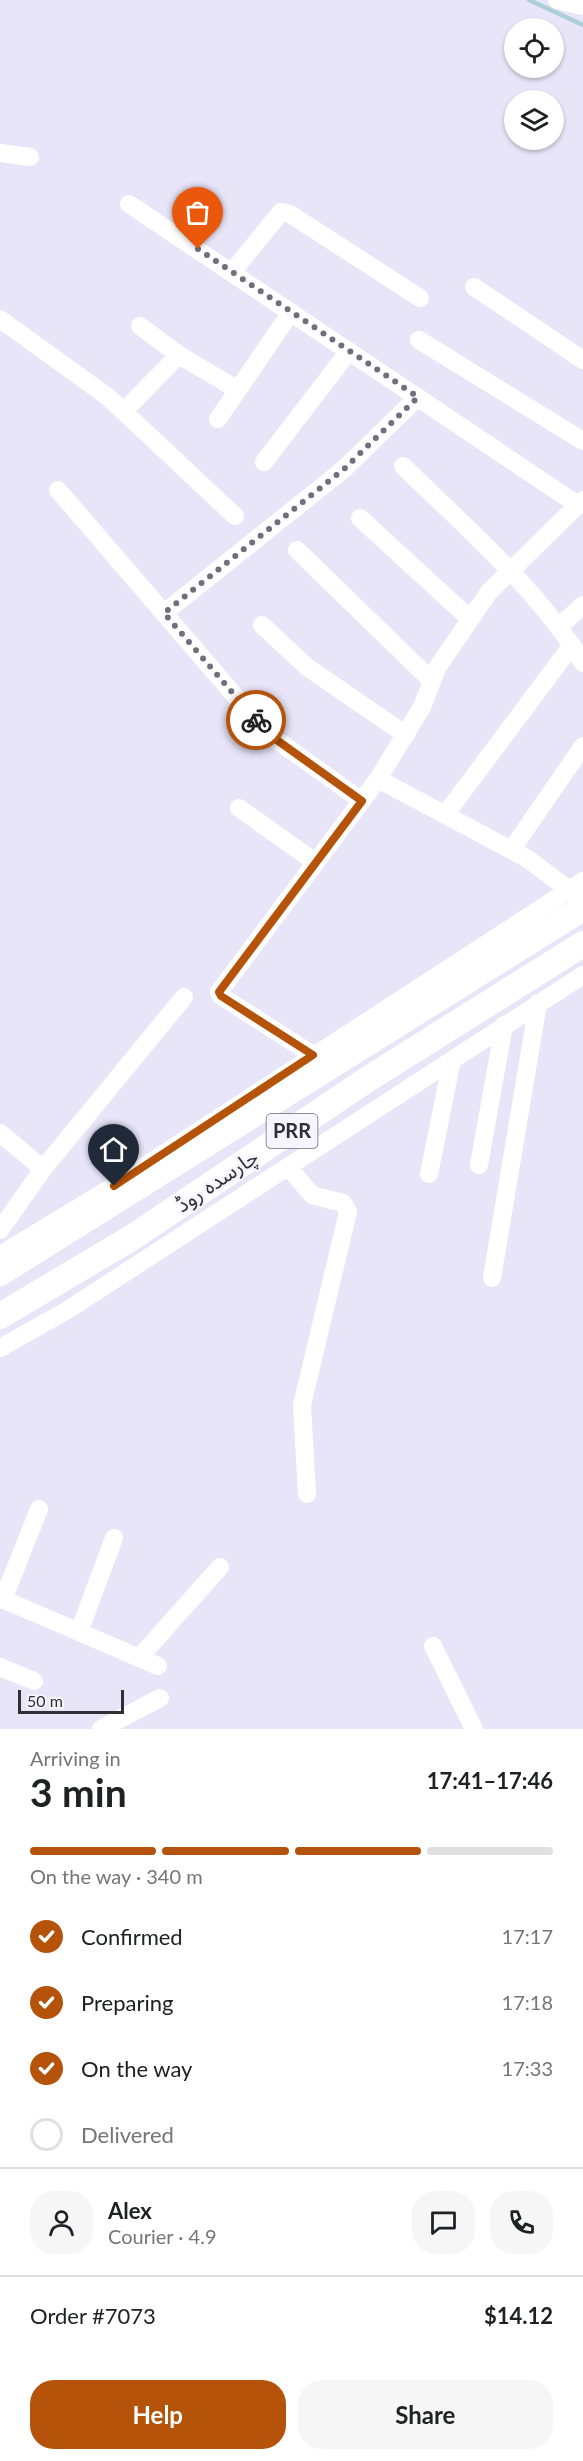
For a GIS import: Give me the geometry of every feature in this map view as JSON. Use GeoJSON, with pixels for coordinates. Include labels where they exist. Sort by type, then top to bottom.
{"type":"FeatureCollection","features":[{"type":"Feature","properties":{"kind":"highway","name":"چارسدہ روڈ"},"geometry":{"type":"LineString","coordinates":[[0,1273],[396,1025],[579,895]]}},
{"type":"Feature","properties":{"kind":"highway","name":"چارسدہ روڈ"},"geometry":{"type":"LineString","coordinates":[[0,1316],[133,1237],[412,1052],[583,944]]}},
{"type":"Feature","properties":{"kind":"highway"},"geometry":{"type":"LineString","coordinates":[[396,1025],[412,1052]]}},
{"type":"Feature","properties":{"kind":"street"},"geometry":{"type":"LineString","coordinates":[[557,0],[583,6]]}},
{"type":"Feature","properties":{"kind":"street"},"geometry":{"type":"LineString","coordinates":[[0,153],[30,157]]}},
{"type":"Feature","properties":{"kind":"street"},"geometry":{"type":"LineString","coordinates":[[129,204],[580,502],[489,592],[442,660],[422,707],[378,779],[219,992],[221,996],[313,1055]]}},
{"type":"Feature","properties":{"kind":"street"},"geometry":{"type":"LineString","coordinates":[[232,272],[280,212],[290,214],[420,298]]}},
{"type":"Feature","properties":{"kind":"street"},"geometry":{"type":"LineString","coordinates":[[474,286],[583,360]]}},
{"type":"Feature","properties":{"kind":"street"},"geometry":{"type":"LineString","coordinates":[[218,419],[291,312]]}},
{"type":"Feature","properties":{"kind":"street"},"geometry":{"type":"LineString","coordinates":[[0,319],[62,361],[124,411],[235,516]]}},
{"type":"Feature","properties":{"kind":"street"},"geometry":{"type":"LineString","coordinates":[[140,326],[179,355],[238,390]]}},
{"type":"Feature","properties":{"kind":"street"},"geometry":{"type":"LineString","coordinates":[[419,340],[583,441]]}},
{"type":"Feature","properties":{"kind":"street"},"geometry":{"type":"LineString","coordinates":[[264,462],[349,351]]}},
{"type":"Feature","properties":{"kind":"street"},"geometry":{"type":"LineString","coordinates":[[124,411],[179,355]]}},
{"type":"Feature","properties":{"kind":"street"},"geometry":{"type":"LineString","coordinates":[[164,613],[344,469],[418,397]]}},
{"type":"Feature","properties":{"kind":"street"},"geometry":{"type":"LineString","coordinates":[[403,466],[509,571],[560,626],[583,663]]}},
{"type":"Feature","properties":{"kind":"street"},"geometry":{"type":"LineString","coordinates":[[58,490],[267,733],[362,801]]}},
{"type":"Feature","properties":{"kind":"street"},"geometry":{"type":"LineString","coordinates":[[360,518],[470,620]]}},
{"type":"Feature","properties":{"kind":"street"},"geometry":{"type":"LineString","coordinates":[[297,550],[432,681]]}},
{"type":"Feature","properties":{"kind":"street"},"geometry":{"type":"LineString","coordinates":[[560,626],[583,605]]}},
{"type":"Feature","properties":{"kind":"street"},"geometry":{"type":"LineString","coordinates":[[262,625],[307,667],[406,735]]}},
{"type":"Feature","properties":{"kind":"street"},"geometry":{"type":"LineString","coordinates":[[445,815],[572,645]]}},
{"type":"Feature","properties":{"kind":"street"},"geometry":{"type":"LineString","coordinates":[[512,849],[583,746]]}},
{"type":"Feature","properties":{"kind":"street"},"geometry":{"type":"LineString","coordinates":[[0,1255],[114,1186],[313,1055],[579,895],[512,849],[378,779]]}},
{"type":"Feature","properties":{"kind":"street"},"geometry":{"type":"LineString","coordinates":[[239,808],[315,862]]}},
{"type":"Feature","properties":{"kind":"street"},"geometry":{"type":"LineString","coordinates":[[0,1348],[66,1311],[290,1168],[583,975]]}},
{"type":"Feature","properties":{"kind":"street"},"geometry":{"type":"LineString","coordinates":[[0,1230],[43,1168],[184,997]]}},
{"type":"Feature","properties":{"kind":"street"},"geometry":{"type":"LineString","coordinates":[[492,1278],[538,1003]]}},
{"type":"Feature","properties":{"kind":"street"},"geometry":{"type":"LineString","coordinates":[[479,1165],[504,1025]]}},
{"type":"Feature","properties":{"kind":"street"},"geometry":{"type":"LineString","coordinates":[[429,1174],[452,1060]]}},
{"type":"Feature","properties":{"kind":"street"},"geometry":{"type":"LineString","coordinates":[[0,1133],[43,1168]]}},
{"type":"Feature","properties":{"kind":"street"},"geometry":{"type":"LineString","coordinates":[[290,1168],[312,1195],[343,1203],[348,1212],[302,1405],[307,1494]]}},
{"type":"Feature","properties":{"kind":"street"},"geometry":{"type":"LineString","coordinates":[[39,1509],[2,1599],[158,1666]]}},
{"type":"Feature","properties":{"kind":"street"},"geometry":{"type":"LineString","coordinates":[[79,1632],[114,1538]]}},
{"type":"Feature","properties":{"kind":"street"},"geometry":{"type":"LineString","coordinates":[[139,1658],[220,1567]]}},
{"type":"Feature","properties":{"kind":"street"},"geometry":{"type":"LineString","coordinates":[[433,1646],[474,1729]]}},
{"type":"Feature","properties":{"kind":"street"},"geometry":{"type":"LineString","coordinates":[[0,1667],[34,1681]]}},
{"type":"Feature","properties":{"kind":"street"},"geometry":{"type":"LineString","coordinates":[[101,1729],[160,1698]]}},
{"type":"Feature","properties":{"kind":"waterway"},"geometry":{"type":"LineString","coordinates":[[529,0],[583,25]]}},
{"type":"Feature","properties":{"kind":"way so far"},"geometry":{"type":"LineString","coordinates":[[198,249],[418,397],[344,469],[164,613],[256,720]]}},
{"type":"Feature","properties":{"kind":"route"},"geometry":{"type":"LineString","coordinates":[[114,1186],[313,1055],[221,996],[219,992],[362,801],[267,733],[256,720]]}}]}
